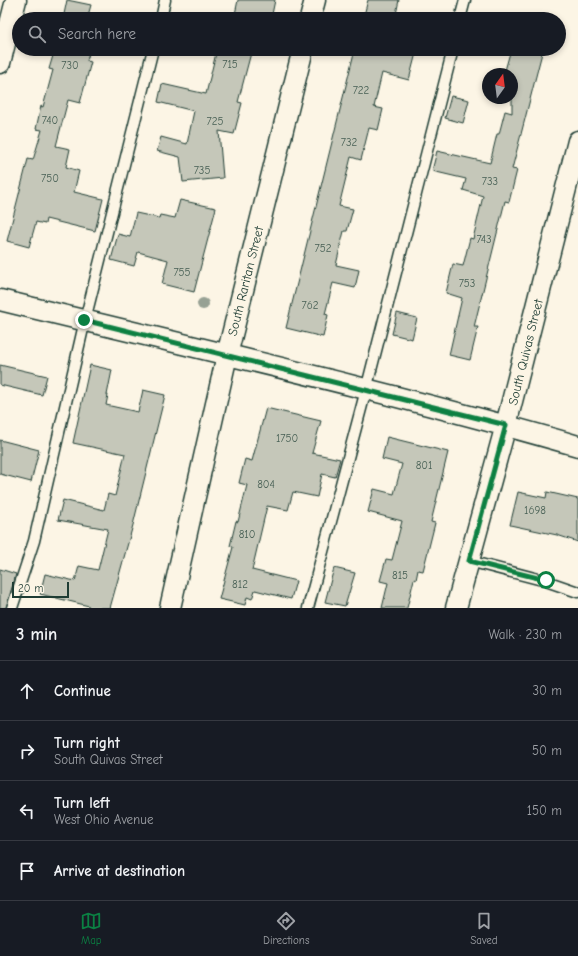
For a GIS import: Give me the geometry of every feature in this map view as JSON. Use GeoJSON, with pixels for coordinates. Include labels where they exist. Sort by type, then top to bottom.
{"type":"FeatureCollection","features":[{"type":"Feature","properties":{"kind":"street"},"geometry":{"type":"LineString","coordinates":[[13,12],[16,0]]}},
{"type":"Feature","properties":{"kind":"street"},"geometry":{"type":"LineString","coordinates":[[312,12],[315,0]]}},
{"type":"Feature","properties":{"kind":"street"},"geometry":{"type":"LineString","coordinates":[[0,63],[12,16]]}},
{"type":"Feature","properties":{"kind":"street","name":"South Raritan Street"},"geometry":{"type":"LineString","coordinates":[[170,608],[227,355],[301,56]]}},
{"type":"Feature","properties":{"kind":"street","name":"South Quivas Street"},"geometry":{"type":"LineString","coordinates":[[456,608],[506,425],[578,141]]}},
{"type":"Feature","properties":{"kind":"street"},"geometry":{"type":"LineString","coordinates":[[0,300],[506,425],[578,446]]}},
{"type":"Feature","properties":{"kind":"lane"},"geometry":{"type":"LineString","coordinates":[[162,12],[165,0]]}},
{"type":"Feature","properties":{"kind":"lane"},"geometry":{"type":"LineString","coordinates":[[462,12],[465,0]]}},
{"type":"Feature","properties":{"kind":"lane"},"geometry":{"type":"LineString","coordinates":[[12,608],[34,541],[84,320],[151,56]]}},
{"type":"Feature","properties":{"kind":"lane"},"geometry":{"type":"LineString","coordinates":[[308,608],[366,390],[451,56]]}},
{"type":"Feature","properties":{"kind":"lane"},"geometry":{"type":"LineString","coordinates":[[469,561],[546,580],[578,592]]}},
{"type":"Feature","properties":{"kind":"building"},"geometry":{"type":"Polygon","coordinates":[[[67,0],[91,5],[89,12],[64,12],[67,0]]]}},
{"type":"Feature","properties":{"kind":"building"},"geometry":{"type":"Polygon","coordinates":[[[238,0],[275,0],[272,12],[235,12],[238,0]]]}},
{"type":"Feature","properties":{"kind":"building"},"geometry":{"type":"Polygon","coordinates":[[[368,0],[399,0],[396,12],[365,12],[368,0]]]}},
{"type":"Feature","properties":{"kind":"building"},"geometry":{"type":"Polygon","coordinates":[[[53,56],[88,56],[87,61],[91,62],[80,103],[68,100],[56,146],[70,149],[66,167],[79,171],[74,192],[103,199],[95,231],[46,219],[45,224],[36,222],[29,247],[7,241],[28,159],[33,160],[42,130],[36,129],[41,106],[43,107],[53,70],[49,69],[53,56]]]}},
{"type":"Feature","properties":{"kind":"building"},"geometry":{"type":"Polygon","coordinates":[[[215,56],[250,56],[238,102],[242,103],[234,134],[219,131],[223,178],[183,182],[180,157],[157,151],[161,137],[187,144],[194,111],[158,102],[162,84],[206,94],[215,56]]]}},
{"type":"Feature","properties":{"kind":"building"},"geometry":{"type":"Polygon","coordinates":[[[353,56],[415,56],[409,80],[382,73],[374,107],[383,109],[378,130],[369,128],[361,160],[351,157],[339,206],[353,209],[347,231],[344,231],[336,265],[359,270],[355,288],[333,283],[325,314],[328,315],[323,337],[286,328],[353,56]]]}},
{"type":"Feature","properties":{"kind":"building"},"geometry":{"type":"Polygon","coordinates":[[[509,56],[541,56],[512,169],[517,170],[509,202],[505,201],[474,327],[478,327],[470,360],[449,355],[462,298],[446,293],[453,264],[463,266],[470,238],[473,239],[483,196],[463,190],[466,179],[432,171],[437,151],[490,163],[497,134],[499,134],[505,111],[512,113],[512,104],[518,104],[518,68],[506,68],[509,56]]]}},
{"type":"Feature","properties":{"kind":"building"},"geometry":{"type":"Polygon","coordinates":[[[451,96],[469,100],[463,123],[445,118],[451,96]]]}},
{"type":"Feature","properties":{"kind":"building"},"geometry":{"type":"Polygon","coordinates":[[[180,200],[216,208],[194,292],[162,284],[168,260],[138,252],[134,266],[111,260],[118,234],[130,237],[136,213],[159,218],[160,215],[175,218],[180,200]]]}},
{"type":"Feature","properties":{"kind":"building"},"geometry":{"type":"Polygon","coordinates":[[[397,313],[417,318],[412,339],[392,334],[397,313]]]}},
{"type":"Feature","properties":{"kind":"building"},"geometry":{"type":"Polygon","coordinates":[[[0,365],[47,376],[42,395],[0,385],[0,365]]]}},
{"type":"Feature","properties":{"kind":"building"},"geometry":{"type":"Polygon","coordinates":[[[90,365],[112,370],[106,405],[138,412],[143,390],[165,395],[133,525],[110,608],[88,608],[89,606],[40,594],[45,574],[75,581],[79,566],[98,570],[108,529],[58,520],[63,500],[104,510],[108,494],[115,496],[125,454],[73,443],[90,365]]]}},
{"type":"Feature","properties":{"kind":"building"},"geometry":{"type":"Polygon","coordinates":[[[266,408],[321,421],[312,453],[340,459],[335,477],[322,474],[317,497],[293,492],[288,510],[267,506],[252,570],[296,581],[291,599],[255,590],[252,599],[247,597],[245,605],[219,599],[233,547],[230,546],[236,521],[238,522],[247,485],[239,483],[245,459],[252,461],[266,408]]]}},
{"type":"Feature","properties":{"kind":"building"},"geometry":{"type":"Polygon","coordinates":[[[387,437],[448,452],[431,522],[435,523],[423,571],[418,570],[416,580],[414,579],[407,608],[382,608],[388,583],[380,581],[386,559],[392,560],[402,521],[368,512],[374,489],[394,494],[402,464],[382,459],[387,437]]]}},
{"type":"Feature","properties":{"kind":"building"},"geometry":{"type":"Polygon","coordinates":[[[0,440],[39,450],[31,482],[0,474],[0,440]]]}},
{"type":"Feature","properties":{"kind":"building"},"geometry":{"type":"Polygon","coordinates":[[[518,492],[546,498],[547,492],[578,499],[578,542],[557,535],[510,525],[518,492]]]}},
{"type":"Feature","properties":{"kind":"building"},"geometry":{"type":"Polygon","coordinates":[[[334,568],[355,573],[345,606],[325,602],[334,568]]]}},
{"type":"Feature","properties":{"kind":"building"},"geometry":{"type":"Polygon","coordinates":[[[0,569],[16,574],[6,608],[0,608],[0,569]]]}},
{"type":"Feature","properties":{"kind":"route"},"geometry":{"type":"LineString","coordinates":[[84,320],[506,425],[469,561],[546,580]]}}]}
